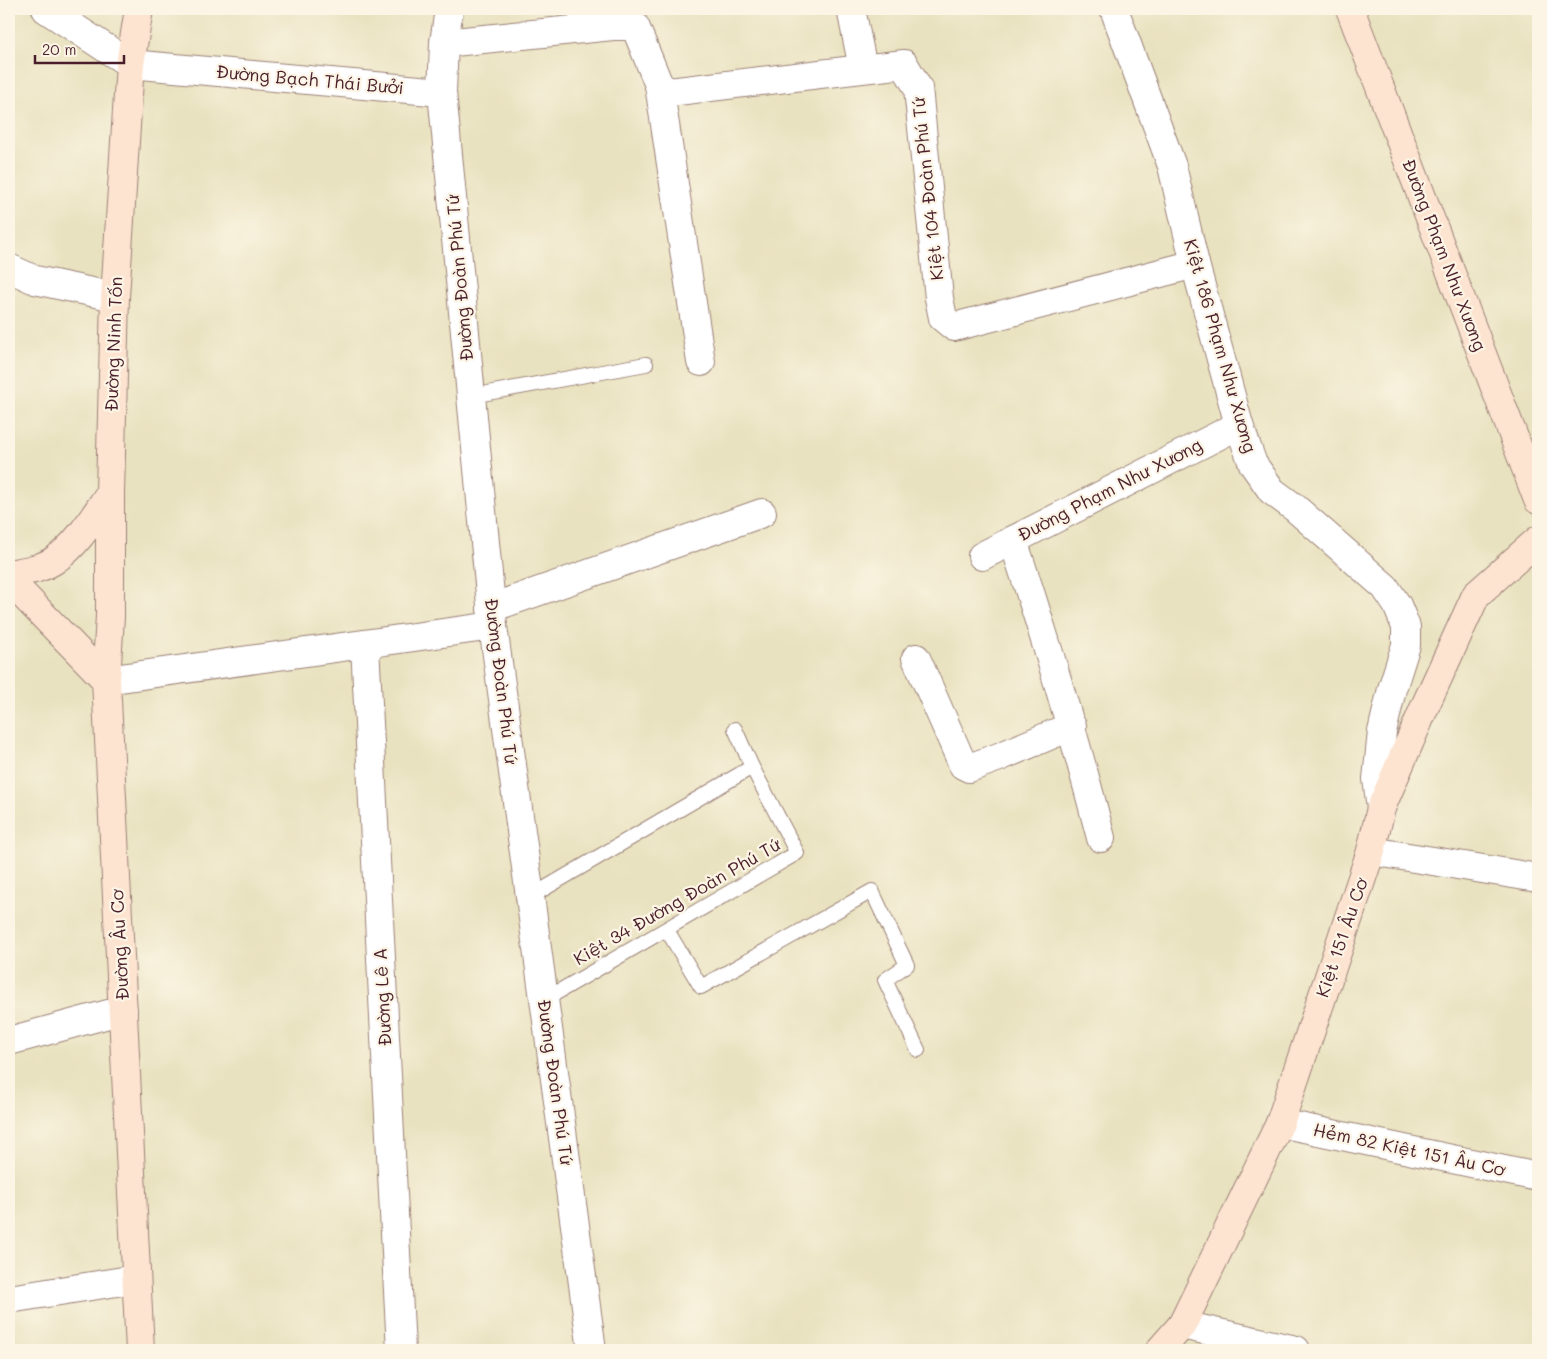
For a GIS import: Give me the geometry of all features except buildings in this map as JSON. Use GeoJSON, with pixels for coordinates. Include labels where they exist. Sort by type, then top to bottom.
{"type":"FeatureCollection","features":[{"type":"Feature","properties":{"kind":"street","name":"Đường Bạch Thái Bưởi"},"geometry":{"type":"LineString","coordinates":[[46,9],[130,64],[442,92]]}},
{"type":"Feature","properties":{"kind":"street","name":"Đường Ninh Tốn"},"geometry":{"type":"LineString","coordinates":[[106,680],[110,616],[110,494],[114,297],[130,64],[139,9]]}},
{"type":"Feature","properties":{"kind":"street","name":"Đường Đoàn Phú Tứ"},"geometry":{"type":"LineString","coordinates":[[449,9],[444,43],[442,92],[492,617],[592,1350]]}},
{"type":"Feature","properties":{"kind":"street"},"geometry":{"type":"LineString","coordinates":[[851,9],[864,68]]}},
{"type":"Feature","properties":{"kind":"street","name":"Kiệt 186 Phạm Như Xương"},"geometry":{"type":"LineString","coordinates":[[1114,9],[1172,166],[1195,264],[1239,425],[1253,464],[1272,491],[1295,508],[1385,587],[1397,605],[1406,627],[1406,645],[1392,689],[1382,732],[1377,779],[1381,808]]}},
{"type":"Feature","properties":{"kind":"street","name":"Đường Phạm Như Xương"},"geometry":{"type":"LineString","coordinates":[[1350,9],[1538,500]]}},
{"type":"Feature","properties":{"kind":"street"},"geometry":{"type":"LineString","coordinates":[[444,43],[613,26],[636,26],[659,85],[701,362]]}},
{"type":"Feature","properties":{"kind":"street","name":"Kiệt 104 Đoàn Phú Tứ"},"geometry":{"type":"LineString","coordinates":[[659,85],[669,92],[904,64],[918,88],[939,298],[943,318],[954,327],[1195,264]]}},
{"type":"Feature","properties":{"kind":"street"},"geometry":{"type":"LineString","coordinates":[[9,268],[35,280],[114,297]]}},
{"type":"Feature","properties":{"kind":"street","name":"Đường Phạm Như Xương"},"geometry":{"type":"LineString","coordinates":[[982,556],[1239,425]]}},
{"type":"Feature","properties":{"kind":"street"},"geometry":{"type":"LineString","coordinates":[[9,574],[32,570],[56,560],[78,538],[110,494]]}},
{"type":"Feature","properties":{"kind":"street"},"geometry":{"type":"LineString","coordinates":[[9,580],[106,680],[365,645],[492,617],[762,513]]}},
{"type":"Feature","properties":{"kind":"street"},"geometry":{"type":"LineString","coordinates":[[1013,540],[1072,726],[1101,838]]}},
{"type":"Feature","properties":{"kind":"street","name":"Kiệt 151 Âu Cơ"},"geometry":{"type":"LineString","coordinates":[[1160,1350],[1182,1326],[1280,1123],[1371,851],[1381,808],[1476,595],[1538,540]]}},
{"type":"Feature","properties":{"kind":"street","name":"Đường Lê A"},"geometry":{"type":"LineString","coordinates":[[365,645],[402,1350]]}},
{"type":"Feature","properties":{"kind":"street"},"geometry":{"type":"LineString","coordinates":[[916,658],[963,765],[968,768],[1072,726]]}},
{"type":"Feature","properties":{"kind":"street","name":"Đường Âu Cơ"},"geometry":{"type":"LineString","coordinates":[[106,680],[140,1350]]}},
{"type":"Feature","properties":{"kind":"street"},"geometry":{"type":"LineString","coordinates":[[1371,851],[1538,878]]}},
{"type":"Feature","properties":{"kind":"street"},"geometry":{"type":"LineString","coordinates":[[9,1042],[123,1010]]}},
{"type":"Feature","properties":{"kind":"street","name":"Hẻm 82 Kiệt 151 Âu Cơ"},"geometry":{"type":"LineString","coordinates":[[1280,1123],[1538,1177]]}},
{"type":"Feature","properties":{"kind":"street"},"geometry":{"type":"LineString","coordinates":[[9,1299],[136,1279]]}},
{"type":"Feature","properties":{"kind":"street"},"geometry":{"type":"LineString","coordinates":[[1182,1326],[1296,1350]]}},
{"type":"Feature","properties":{"kind":"lane"},"geometry":{"type":"LineString","coordinates":[[471,396],[646,364]]}},
{"type":"Feature","properties":{"kind":"lane"},"geometry":{"type":"LineString","coordinates":[[530,897],[752,768],[735,729]]}},
{"type":"Feature","properties":{"kind":"lane","name":"Kiệt 34 Đường Đoàn Phú Tứ"},"geometry":{"type":"LineString","coordinates":[[544,1000],[668,930],[797,853],[752,768]]}},
{"type":"Feature","properties":{"kind":"lane"},"geometry":{"type":"LineString","coordinates":[[668,930],[701,987],[872,891],[907,965],[885,980],[918,1050]]}}]}
